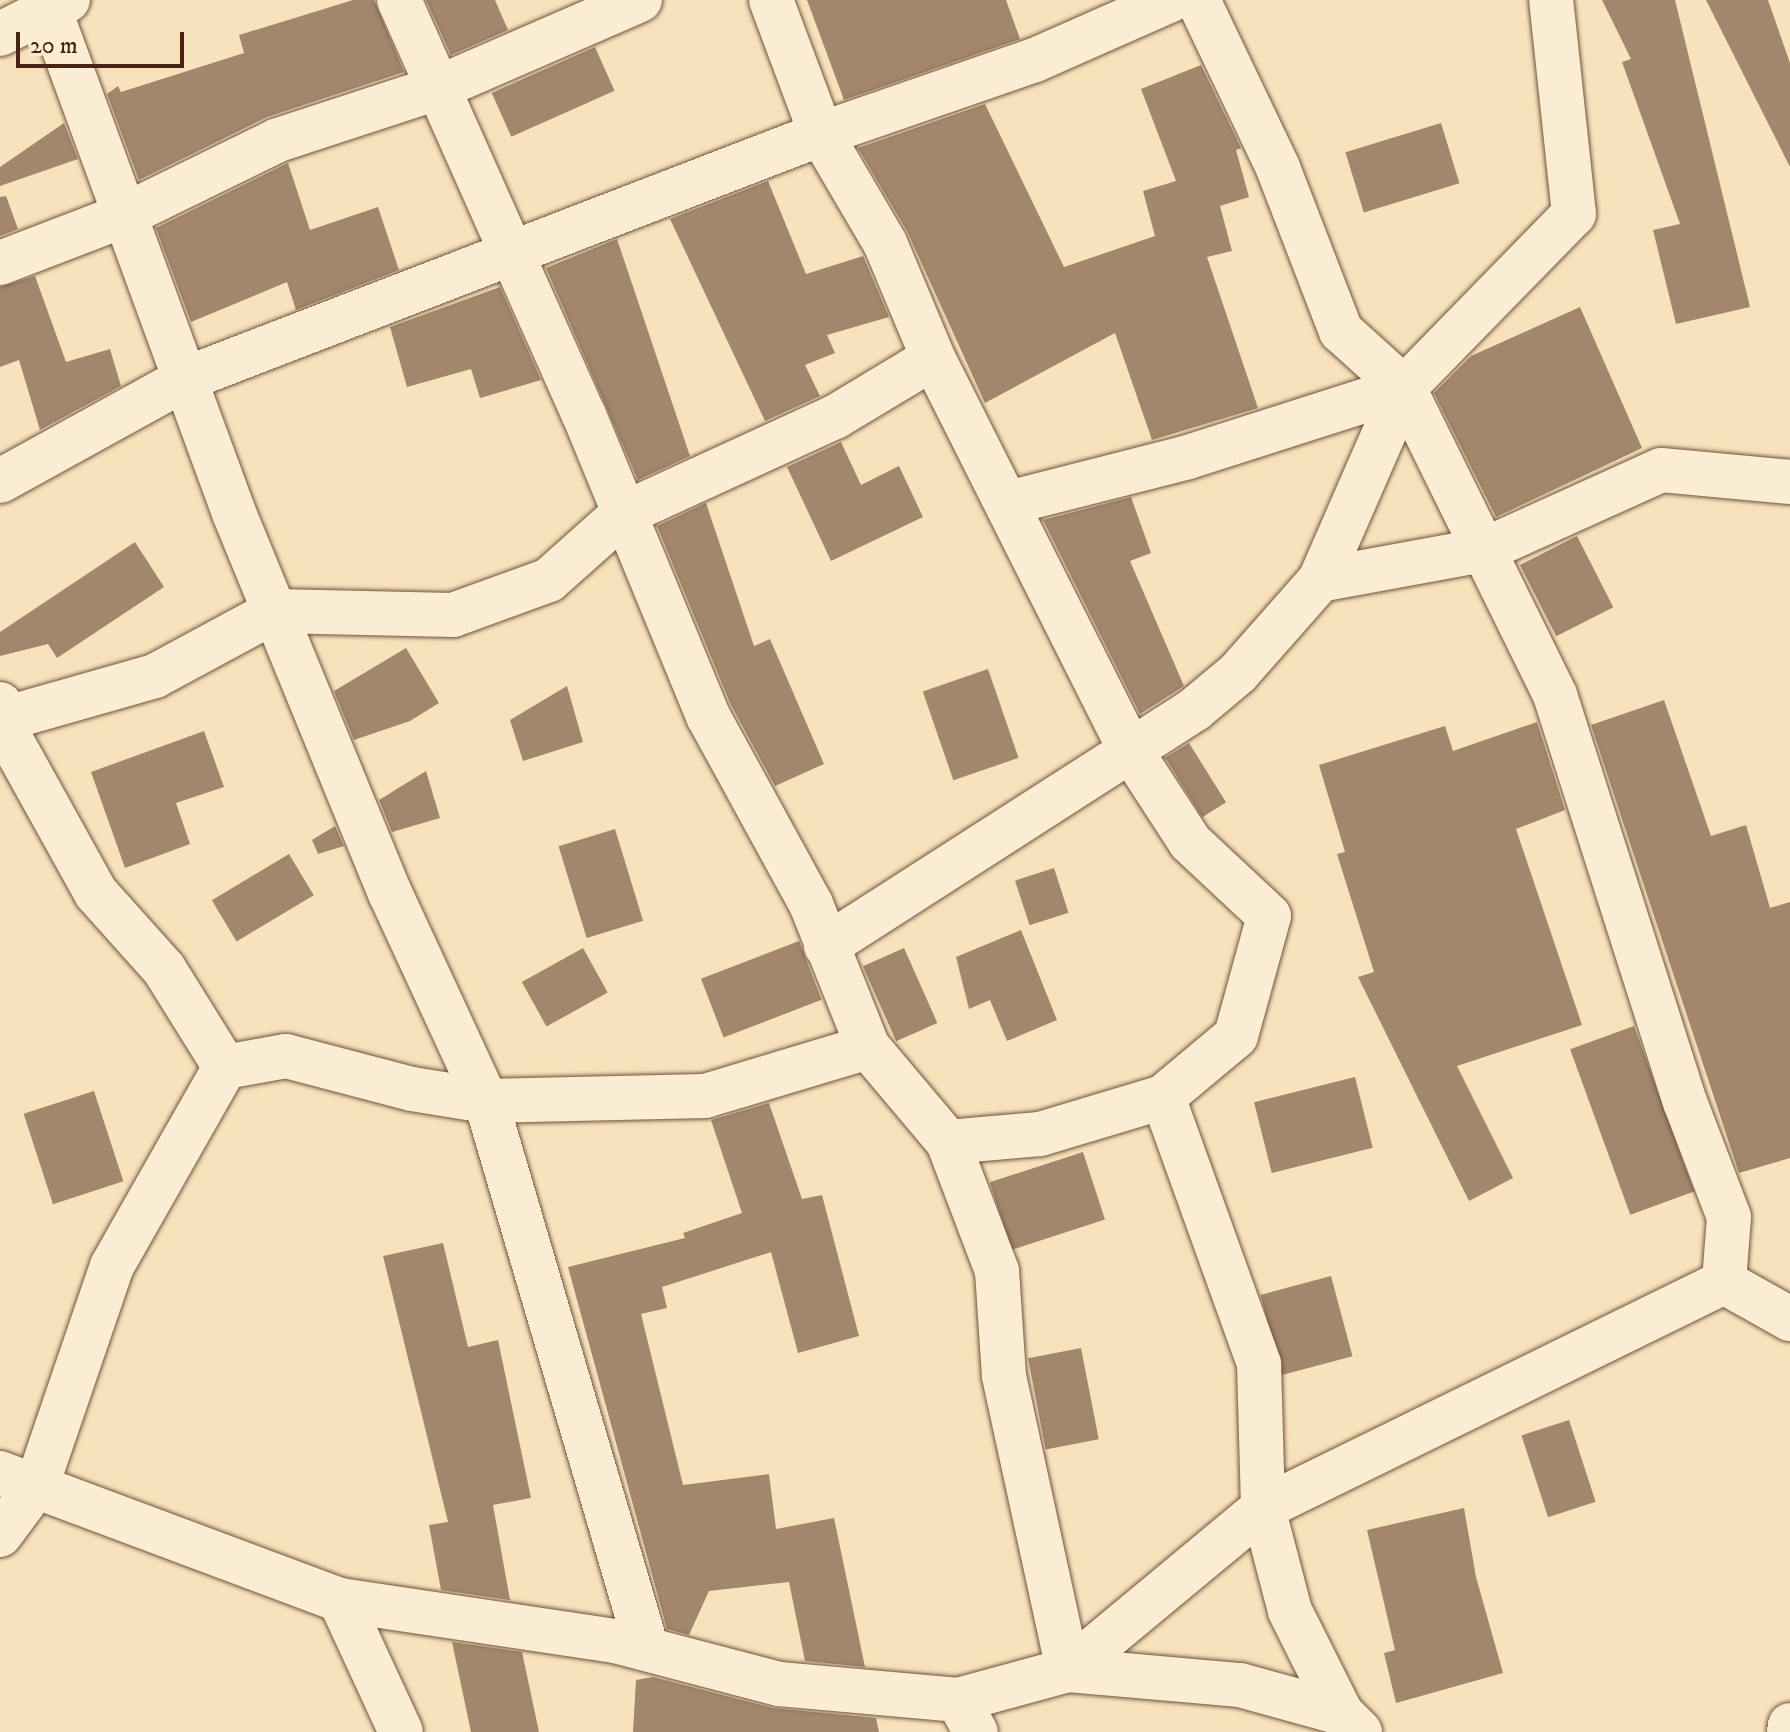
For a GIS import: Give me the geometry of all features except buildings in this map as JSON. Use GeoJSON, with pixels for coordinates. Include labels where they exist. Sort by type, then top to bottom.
{"type":"FeatureCollection","features":[{"type":"Feature","properties":{"kind":"street"},"geometry":{"type":"LineString","coordinates":[[399,0],[440,87],[708,716],[811,904],[868,1047],[948,1142],[997,1271],[1004,1376],[1068,1670]]}},
{"type":"Feature","properties":{"kind":"street"},"geometry":{"type":"LineString","coordinates":[[0,263],[125,215],[278,140],[440,87],[640,0]]}},
{"type":"Feature","properties":{"kind":"street"},"geometry":{"type":"LineString","coordinates":[[771,0],[821,134],[885,243],[933,358],[1131,751],[1190,842],[1269,916],[1236,1036],[1163,1097],[1040,1134],[948,1142]]}},
{"type":"Feature","properties":{"kind":"street"},"geometry":{"type":"LineString","coordinates":[[0,481],[185,379],[512,256],[821,134],[1035,60],[1171,0]]}},
{"type":"Feature","properties":{"kind":"street"},"geometry":{"type":"LineString","coordinates":[[1198,0],[1278,168],[1341,331],[1404,388],[1555,695],[1685,1102],[1729,1217],[1724,1282]]}},
{"type":"Feature","properties":{"kind":"street"},"geometry":{"type":"LineString","coordinates":[[826,946],[1195,709],[1238,673],[1320,580],[1404,388],[1574,214],[1551,0]]}},
{"type":"Feature","properties":{"kind":"street"},"geometry":{"type":"LineString","coordinates":[[0,34],[55,3],[125,215],[275,611],[390,893],[486,1101],[647,1649]]}},
{"type":"Feature","properties":{"kind":"street"},"geometry":{"type":"LineString","coordinates":[[225,1067],[164,969],[96,893],[1,714],[155,676],[275,611],[453,615],[549,580],[623,514],[835,417],[933,358]]}},
{"type":"Feature","properties":{"kind":"street"},"geometry":{"type":"LineString","coordinates":[[1008,503],[1188,457],[1404,388]]}},
{"type":"Feature","properties":{"kind":"street"},"geometry":{"type":"LineString","coordinates":[[1320,580],[1484,550],[1661,470],[1790,482]]}},
{"type":"Feature","properties":{"kind":"street"},"geometry":{"type":"LineString","coordinates":[[225,1067],[286,1056],[412,1089],[486,1101],[705,1096],[868,1047]]}},
{"type":"Feature","properties":{"kind":"street"},"geometry":{"type":"LineString","coordinates":[[0,1535],[19,1479],[112,1266],[225,1067]]}},
{"type":"Feature","properties":{"kind":"street"},"geometry":{"type":"LineString","coordinates":[[1163,1097],[1259,1364],[1263,1508],[1290,1611],[1351,1723]]}},
{"type":"Feature","properties":{"kind":"street"},"geometry":{"type":"LineString","coordinates":[[1724,1282],[1790,1319]]}},
{"type":"Feature","properties":{"kind":"street"},"geometry":{"type":"LineString","coordinates":[[19,1479],[340,1600],[454,1620],[543,1627],[647,1649],[779,1684],[967,1716],[1068,1670],[1263,1508],[1724,1282]]}},
{"type":"Feature","properties":{"kind":"street"},"geometry":{"type":"LineString","coordinates":[[340,1600],[401,1732]]}},
{"type":"Feature","properties":{"kind":"street"},"geometry":{"type":"LineString","coordinates":[[1068,1670],[1240,1685],[1351,1723]]}},
{"type":"Feature","properties":{"kind":"street"},"geometry":{"type":"LineString","coordinates":[[1789,1732],[1790,1725]]}}]}
